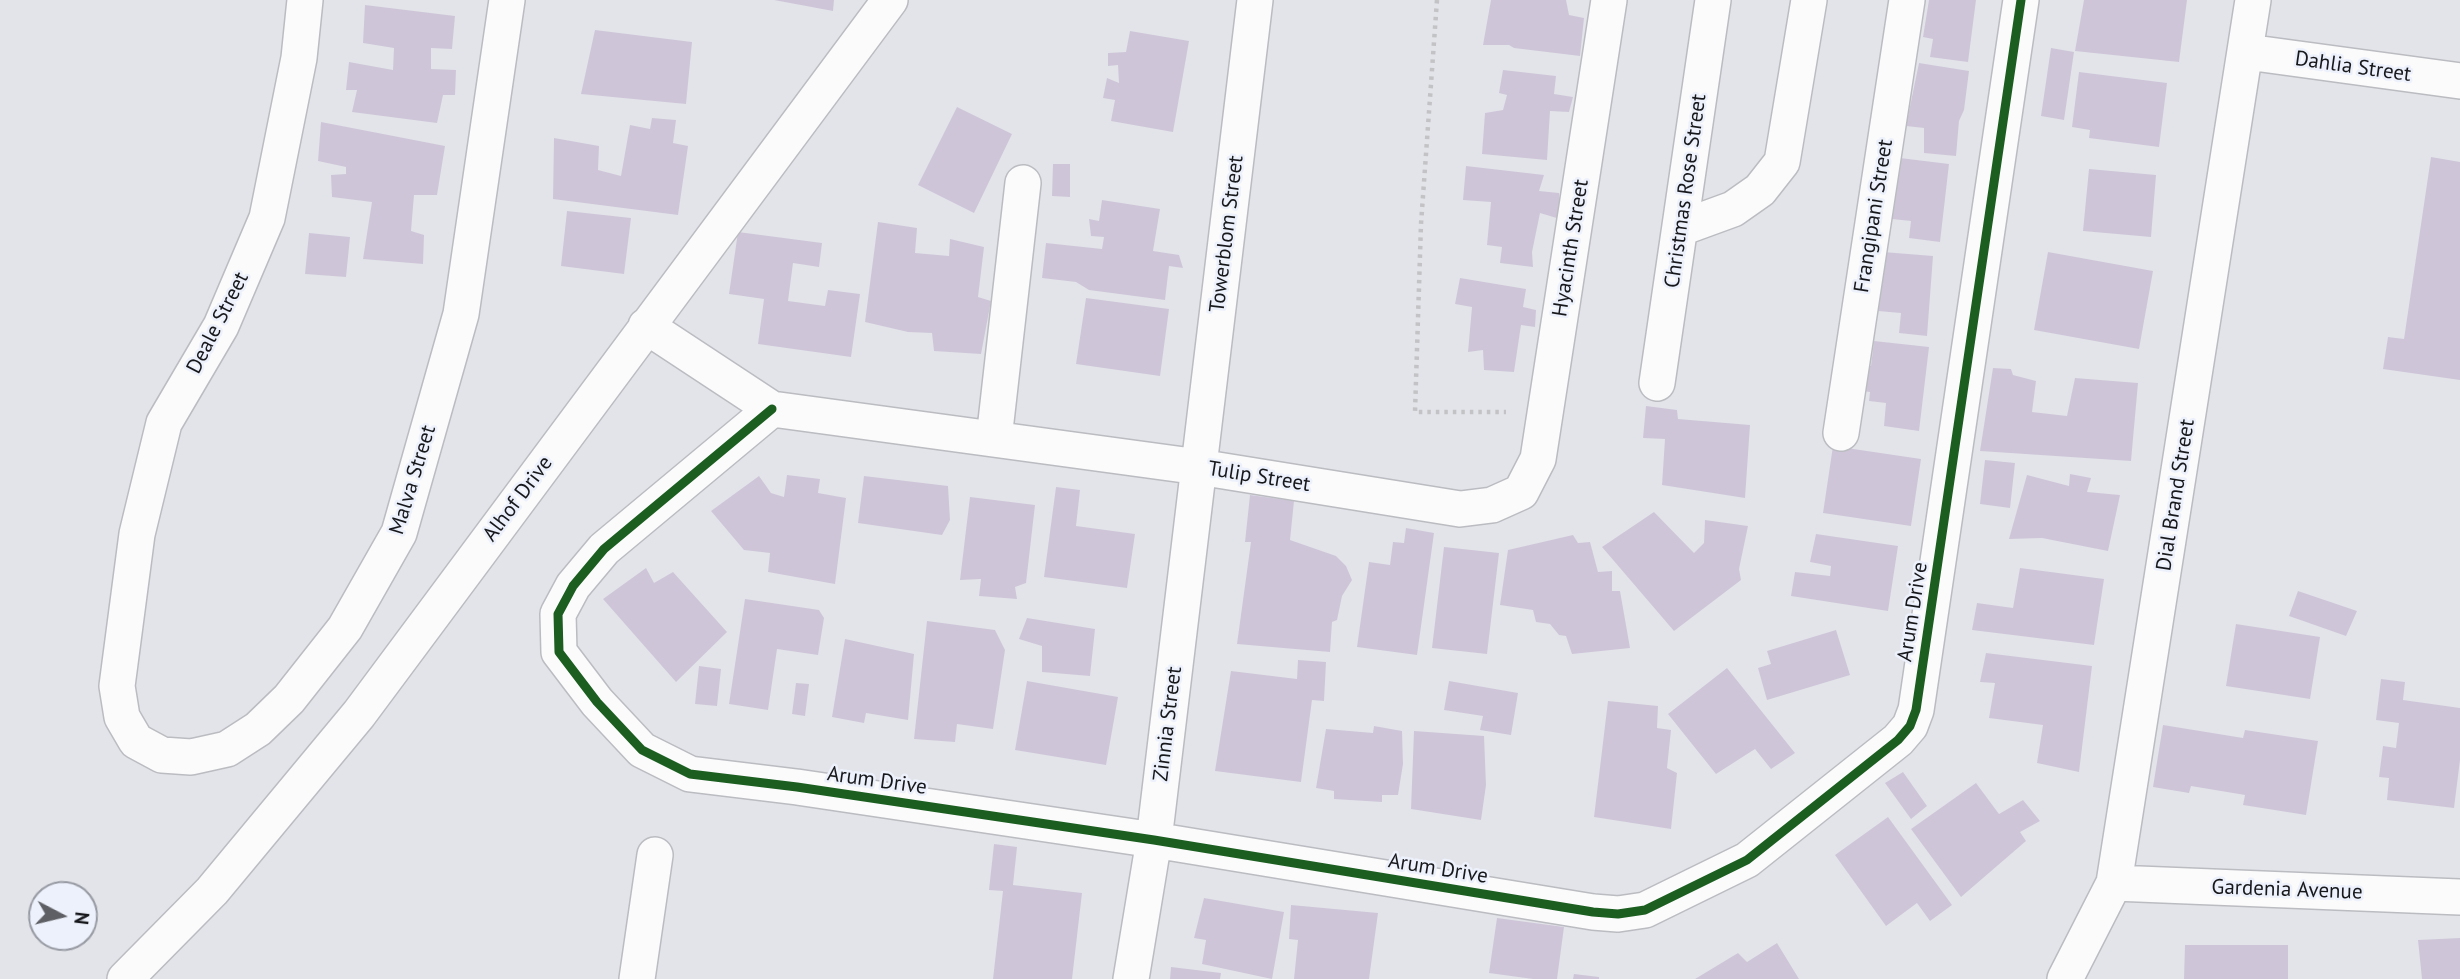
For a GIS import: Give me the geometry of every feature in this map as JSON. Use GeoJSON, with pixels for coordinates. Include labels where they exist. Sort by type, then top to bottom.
{"type":"FeatureCollection","features":[{"type":"Feature","properties":{"kind":"street","name":"Deale Street"},"geometry":{"type":"LineString","coordinates":[[121,643],[137,534],[164,423],[221,326],[267,218],[299,58],[305,0]]}},
{"type":"Feature","properties":{"kind":"street","name":"Malva Street"},"geometry":{"type":"LineString","coordinates":[[121,643],[117,686],[122,717],[135,741],[162,755],[191,757],[227,749],[258,729],[289,699],[345,628],[399,533],[461,314],[507,0]]}},
{"type":"Feature","properties":{"kind":"street","name":"Alhof Drive"},"geometry":{"type":"LineString","coordinates":[[125,979],[212,891],[359,714],[890,0]]}},
{"type":"Feature","properties":{"kind":"street","name":"Towerblom Street"},"geometry":{"type":"LineString","coordinates":[[1199,467],[1255,0]]}},
{"type":"Feature","properties":{"kind":"street","name":"Hyacinth Street"},"geometry":{"type":"LineString","coordinates":[[1521,492],[1538,459],[1609,0]]}},
{"type":"Feature","properties":{"kind":"street","name":"Christmas Rose Street"},"geometry":{"type":"LineString","coordinates":[[1657,383],[1713,0]]}},
{"type":"Feature","properties":{"kind":"street"},"geometry":{"type":"LineString","coordinates":[[1681,228],[1732,209],[1760,190],[1782,162],[1809,0]]}},
{"type":"Feature","properties":{"kind":"street","name":"Frangipani Street"},"geometry":{"type":"LineString","coordinates":[[1840,433],[1907,0]]}},
{"type":"Feature","properties":{"kind":"street","name":"Arum Drive"},"geometry":{"type":"LineString","coordinates":[[772,409],[604,549],[573,586],[558,614],[559,652],[597,702],[642,750],[690,774],[797,787],[1154,840],[1593,912],[1618,914],[1644,910],[1747,860],[1898,740],[1910,726],[1916,710],[2021,0]]}},
{"type":"Feature","properties":{"kind":"street","name":"Dial Brand Street"},"geometry":{"type":"LineString","coordinates":[[2064,979],[2114,883],[2253,0]]}},
{"type":"Feature","properties":{"kind":"street","name":"Dahlia Street"},"geometry":{"type":"LineString","coordinates":[[2246,52],[2460,81]]}},
{"type":"Feature","properties":{"kind":"street"},"geometry":{"type":"LineString","coordinates":[[994,439],[1023,183]]}},
{"type":"Feature","properties":{"kind":"street","name":"Tulip Street"},"geometry":{"type":"LineString","coordinates":[[646,326],[772,409],[1199,467],[1461,509],[1492,505],[1521,492]]}},
{"type":"Feature","properties":{"kind":"street","name":"Zinnia Street"},"geometry":{"type":"LineString","coordinates":[[1131,979],[1154,840],[1199,467]]}},
{"type":"Feature","properties":{"kind":"street"},"geometry":{"type":"LineString","coordinates":[[637,979],[654,855]]}},
{"type":"Feature","properties":{"kind":"street","name":"Gardenia Avenue"},"geometry":{"type":"LineString","coordinates":[[2114,883],[2460,897]]}},
{"type":"Feature","properties":{"kind":"path"},"geometry":{"type":"LineString","coordinates":[[1437,0],[1421,225],[1415,412],[1546,411]]}},
{"type":"Feature","properties":{"kind":"building"},"geometry":{"type":"Polygon","coordinates":[[[774,0],[834,0],[833,11],[774,0]]]}},
{"type":"Feature","properties":{"kind":"building"},"geometry":{"type":"Polygon","coordinates":[[[1491,0],[1566,0],[1569,15],[1584,18],[1580,56],[1514,48],[1509,45],[1483,45],[1491,0]]]}},
{"type":"Feature","properties":{"kind":"building"},"geometry":{"type":"Polygon","coordinates":[[[1929,0],[1976,0],[1968,62],[1930,57],[1933,39],[1923,37],[1929,0]]]}},
{"type":"Feature","properties":{"kind":"building"},"geometry":{"type":"Polygon","coordinates":[[[2084,0],[2187,0],[2179,62],[2075,51],[2084,0]]]}},
{"type":"Feature","properties":{"kind":"building"},"geometry":{"type":"Polygon","coordinates":[[[365,5],[455,16],[452,49],[431,48],[431,69],[456,70],[455,95],[443,95],[437,123],[352,112],[357,90],[346,90],[349,62],[393,70],[394,48],[363,43],[365,5]]]}},
{"type":"Feature","properties":{"kind":"building"},"geometry":{"type":"Polygon","coordinates":[[[595,30],[692,42],[686,104],[581,94],[595,30]]]}},
{"type":"Feature","properties":{"kind":"building"},"geometry":{"type":"Polygon","coordinates":[[[1130,31],[1189,41],[1173,132],[1111,121],[1115,100],[1103,98],[1107,78],[1119,83],[1118,65],[1108,66],[1108,53],[1126,52],[1130,31]]]}},
{"type":"Feature","properties":{"kind":"building"},"geometry":{"type":"Polygon","coordinates":[[[2051,48],[2074,52],[2064,120],[2041,116],[2051,48]]]}},
{"type":"Feature","properties":{"kind":"building"},"geometry":{"type":"Polygon","coordinates":[[[1919,63],[1969,71],[1964,110],[1959,121],[1956,156],[1924,153],[1924,128],[1906,126],[1919,63]]]}},
{"type":"Feature","properties":{"kind":"building"},"geometry":{"type":"Polygon","coordinates":[[[1503,70],[1556,76],[1554,94],[1573,97],[1569,112],[1550,111],[1547,160],[1482,154],[1485,113],[1503,110],[1507,95],[1499,93],[1503,70]]]}},
{"type":"Feature","properties":{"kind":"building"},"geometry":{"type":"Polygon","coordinates":[[[2079,72],[2167,83],[2159,147],[2089,138],[2090,130],[2072,127],[2079,72]]]}},
{"type":"Feature","properties":{"kind":"building"},"geometry":{"type":"Polygon","coordinates":[[[957,107],[1012,134],[974,213],[918,185],[957,107]]]}},
{"type":"Feature","properties":{"kind":"building"},"geometry":{"type":"Polygon","coordinates":[[[652,118],[676,120],[673,143],[688,146],[678,215],[553,199],[554,138],[599,146],[598,170],[621,176],[630,125],[650,129],[652,118]]]}},
{"type":"Feature","properties":{"kind":"building"},"geometry":{"type":"Polygon","coordinates":[[[321,122],[445,146],[437,195],[414,195],[411,231],[424,235],[423,264],[363,259],[372,202],[332,197],[331,175],[346,174],[346,167],[318,161],[321,122]]]}},
{"type":"Feature","properties":{"kind":"building"},"geometry":{"type":"Polygon","coordinates":[[[2431,157],[2460,162],[2460,380],[2383,369],[2388,337],[2404,339],[2431,157]]]}},
{"type":"Feature","properties":{"kind":"building"},"geometry":{"type":"Polygon","coordinates":[[[1900,158],[1949,164],[1940,242],[1909,238],[1911,221],[1892,219],[1900,158]]]}},
{"type":"Feature","properties":{"kind":"building"},"geometry":{"type":"Polygon","coordinates":[[[1053,164],[1070,164],[1070,197],[1052,196],[1053,164]]]}},
{"type":"Feature","properties":{"kind":"building"},"geometry":{"type":"Polygon","coordinates":[[[1466,166],[1544,175],[1539,191],[1559,193],[1560,219],[1540,213],[1532,252],[1533,267],[1500,263],[1502,247],[1487,245],[1491,202],[1463,200],[1466,166]]]}},
{"type":"Feature","properties":{"kind":"building"},"geometry":{"type":"Polygon","coordinates":[[[2089,169],[2156,175],[2151,237],[2083,231],[2089,169]]]}},
{"type":"Feature","properties":{"kind":"building"},"geometry":{"type":"Polygon","coordinates":[[[1102,200],[1160,209],[1153,251],[1179,255],[1183,268],[1169,266],[1165,300],[1089,290],[1076,282],[1042,278],[1046,243],[1102,249],[1104,237],[1091,236],[1089,219],[1099,221],[1102,200]]]}},
{"type":"Feature","properties":{"kind":"building"},"geometry":{"type":"Polygon","coordinates":[[[567,211],[631,218],[624,274],[561,266],[567,211]]]}},
{"type":"Feature","properties":{"kind":"building"},"geometry":{"type":"Polygon","coordinates":[[[878,222],[917,228],[915,253],[949,256],[950,239],[984,247],[978,297],[991,301],[981,354],[934,351],[932,333],[908,332],[865,322],[878,222]]]}},
{"type":"Feature","properties":{"kind":"building"},"geometry":{"type":"Polygon","coordinates":[[[738,232],[822,243],[819,267],[793,263],[788,301],[825,306],[828,290],[860,294],[851,357],[758,344],[764,299],[729,294],[738,232]]]}},
{"type":"Feature","properties":{"kind":"building"},"geometry":{"type":"Polygon","coordinates":[[[309,233],[350,237],[346,277],[305,274],[309,233]]]}},
{"type":"Feature","properties":{"kind":"building"},"geometry":{"type":"Polygon","coordinates":[[[1883,252],[1933,256],[1927,336],[1899,333],[1901,313],[1878,311],[1883,252]]]}},
{"type":"Feature","properties":{"kind":"building"},"geometry":{"type":"Polygon","coordinates":[[[2048,252],[2153,271],[2139,349],[2034,330],[2048,252]]]}},
{"type":"Feature","properties":{"kind":"building"},"geometry":{"type":"Polygon","coordinates":[[[1460,278],[1526,289],[1523,307],[1536,310],[1535,327],[1521,325],[1514,372],[1484,370],[1483,350],[1468,352],[1472,307],[1455,304],[1460,278]]]}},
{"type":"Feature","properties":{"kind":"building"},"geometry":{"type":"Polygon","coordinates":[[[1086,298],[1169,309],[1160,376],[1076,364],[1086,298]]]}},
{"type":"Feature","properties":{"kind":"building"},"geometry":{"type":"Polygon","coordinates":[[[1874,341],[1929,347],[1919,431],[1884,426],[1886,403],[1869,401],[1870,392],[1856,390],[1859,364],[1871,366],[1874,341]]]}},
{"type":"Feature","properties":{"kind":"building"},"geometry":{"type":"Polygon","coordinates":[[[1993,368],[2011,369],[2013,375],[2036,381],[2032,412],[2067,416],[2075,378],[2138,383],[2131,461],[1980,451],[1993,368]]]}},
{"type":"Feature","properties":{"kind":"building"},"geometry":{"type":"Polygon","coordinates":[[[1646,406],[1677,410],[1678,419],[1750,425],[1745,498],[1662,485],[1665,439],[1643,438],[1646,406]]]}},
{"type":"Feature","properties":{"kind":"building"},"geometry":{"type":"Polygon","coordinates":[[[1833,446],[1921,459],[1911,526],[1823,513],[1833,446]]]}},
{"type":"Feature","properties":{"kind":"building"},"geometry":{"type":"Polygon","coordinates":[[[1985,460],[2015,463],[2010,508],[1980,504],[1985,460]]]}},
{"type":"Feature","properties":{"kind":"building"},"geometry":{"type":"Polygon","coordinates":[[[2070,474],[2091,478],[2087,492],[2120,495],[2108,551],[2042,538],[2009,539],[2027,475],[2069,486],[2070,474]]]}},
{"type":"Feature","properties":{"kind":"building"},"geometry":{"type":"Polygon","coordinates":[[[787,475],[820,479],[818,493],[846,498],[835,584],[768,572],[770,553],[744,550],[711,511],[759,476],[771,493],[784,497],[787,475]]]}},
{"type":"Feature","properties":{"kind":"building"},"geometry":{"type":"Polygon","coordinates":[[[864,476],[948,486],[950,520],[942,535],[858,523],[864,476]]]}},
{"type":"Feature","properties":{"kind":"building"},"geometry":{"type":"Polygon","coordinates":[[[1056,487],[1080,490],[1076,526],[1135,534],[1127,588],[1044,577],[1056,487]]]}},
{"type":"Feature","properties":{"kind":"building"},"geometry":{"type":"Polygon","coordinates":[[[1250,495],[1294,501],[1290,540],[1336,556],[1346,566],[1352,580],[1342,596],[1337,620],[1332,622],[1330,652],[1237,644],[1251,542],[1245,542],[1250,495]]]}},
{"type":"Feature","properties":{"kind":"building"},"geometry":{"type":"Polygon","coordinates":[[[970,497],[1035,505],[1026,583],[1015,587],[1017,599],[979,596],[981,579],[960,580],[970,497]]]}},
{"type":"Feature","properties":{"kind":"building"},"geometry":{"type":"Polygon","coordinates":[[[1654,512],[1694,553],[1704,543],[1705,520],[1748,526],[1739,569],[1741,580],[1674,631],[1602,547],[1654,512]]]}},
{"type":"Feature","properties":{"kind":"building"},"geometry":{"type":"Polygon","coordinates":[[[1406,528],[1434,533],[1417,655],[1357,647],[1369,562],[1390,565],[1393,542],[1404,543],[1406,528]]]}},
{"type":"Feature","properties":{"kind":"building"},"geometry":{"type":"Polygon","coordinates":[[[1816,534],[1898,546],[1888,611],[1791,596],[1795,572],[1830,576],[1831,566],[1810,562],[1816,534]]]}},
{"type":"Feature","properties":{"kind":"building"},"geometry":{"type":"Polygon","coordinates":[[[1573,535],[1578,543],[1590,542],[1598,572],[1612,571],[1612,591],[1620,591],[1630,648],[1572,654],[1566,636],[1559,635],[1550,624],[1536,622],[1533,610],[1500,605],[1508,550],[1573,535]]]}},
{"type":"Feature","properties":{"kind":"building"},"geometry":{"type":"Polygon","coordinates":[[[1444,547],[1499,553],[1487,654],[1432,648],[1444,547]]]}},
{"type":"Feature","properties":{"kind":"building"},"geometry":{"type":"Polygon","coordinates":[[[646,568],[654,583],[673,572],[727,632],[676,682],[603,599],[646,568]]]}},
{"type":"Feature","properties":{"kind":"building"},"geometry":{"type":"Polygon","coordinates":[[[2020,568],[2104,579],[2094,645],[1972,630],[1977,603],[2013,608],[2020,568]]]}},
{"type":"Feature","properties":{"kind":"building"},"geometry":{"type":"Polygon","coordinates":[[[2298,591],[2357,611],[2346,636],[2289,616],[2298,591]]]}},
{"type":"Feature","properties":{"kind":"building"},"geometry":{"type":"Polygon","coordinates":[[[745,599],[819,610],[824,618],[818,655],[777,649],[768,710],[729,704],[745,599]]]}},
{"type":"Feature","properties":{"kind":"building"},"geometry":{"type":"Polygon","coordinates":[[[1027,618],[1095,629],[1090,676],[1042,672],[1042,646],[1019,639],[1027,618]]]}},
{"type":"Feature","properties":{"kind":"building"},"geometry":{"type":"Polygon","coordinates":[[[927,621],[995,630],[1005,650],[993,729],[957,724],[955,742],[914,739],[927,621]]]}},
{"type":"Feature","properties":{"kind":"building"},"geometry":{"type":"Polygon","coordinates":[[[2236,624],[2320,637],[2310,699],[2226,686],[2236,624]]]}},
{"type":"Feature","properties":{"kind":"building"},"geometry":{"type":"Polygon","coordinates":[[[1836,630],[1850,675],[1767,700],[1758,668],[1771,664],[1767,651],[1836,630]]]}},
{"type":"Feature","properties":{"kind":"building"},"geometry":{"type":"Polygon","coordinates":[[[845,639],[914,654],[908,720],[866,713],[864,723],[832,717],[845,639]]]}},
{"type":"Feature","properties":{"kind":"building"},"geometry":{"type":"Polygon","coordinates":[[[1986,653],[2092,666],[2079,772],[2037,763],[2043,725],[1989,718],[1995,683],[1980,682],[1986,653]]]}},
{"type":"Feature","properties":{"kind":"building"},"geometry":{"type":"Polygon","coordinates":[[[1298,660],[1326,662],[1324,701],[1312,700],[1301,782],[1215,771],[1231,671],[1297,679],[1298,660]]]}},
{"type":"Feature","properties":{"kind":"building"},"geometry":{"type":"Polygon","coordinates":[[[699,666],[721,669],[717,706],[695,704],[699,666]]]}},
{"type":"Feature","properties":{"kind":"building"},"geometry":{"type":"Polygon","coordinates":[[[1727,668],[1795,753],[1771,769],[1755,749],[1716,774],[1668,714],[1727,668]]]}},
{"type":"Feature","properties":{"kind":"building"},"geometry":{"type":"Polygon","coordinates":[[[2381,679],[2405,682],[2403,700],[2460,708],[2460,760],[2454,808],[2387,800],[2389,778],[2379,777],[2383,746],[2396,748],[2399,723],[2376,720],[2381,679]]]}},
{"type":"Feature","properties":{"kind":"building"},"geometry":{"type":"Polygon","coordinates":[[[1027,681],[1118,697],[1106,765],[1015,750],[1027,681]]]}},
{"type":"Feature","properties":{"kind":"building"},"geometry":{"type":"Polygon","coordinates":[[[1449,681],[1518,693],[1511,735],[1480,730],[1483,716],[1444,710],[1449,681]]]}},
{"type":"Feature","properties":{"kind":"building"},"geometry":{"type":"Polygon","coordinates":[[[796,683],[809,684],[805,716],[792,714],[796,683]]]}},
{"type":"Feature","properties":{"kind":"building"},"geometry":{"type":"Polygon","coordinates":[[[1608,701],[1658,706],[1657,728],[1671,730],[1667,768],[1677,773],[1671,829],[1594,817],[1608,701]]]}},
{"type":"Feature","properties":{"kind":"building"},"geometry":{"type":"Polygon","coordinates":[[[2163,725],[2243,738],[2245,730],[2318,741],[2306,815],[2243,805],[2245,795],[2191,786],[2189,793],[2153,787],[2163,725]]]}},
{"type":"Feature","properties":{"kind":"building"},"geometry":{"type":"Polygon","coordinates":[[[1374,726],[1402,731],[1403,764],[1398,795],[1382,795],[1382,802],[1334,799],[1334,791],[1316,788],[1326,729],[1373,733],[1374,726]]]}},
{"type":"Feature","properties":{"kind":"building"},"geometry":{"type":"Polygon","coordinates":[[[1414,731],[1484,736],[1486,785],[1481,820],[1411,809],[1414,731]]]}},
{"type":"Feature","properties":{"kind":"building"},"geometry":{"type":"Polygon","coordinates":[[[1903,772],[1927,806],[1911,819],[1885,783],[1903,772]]]}},
{"type":"Feature","properties":{"kind":"building"},"geometry":{"type":"Polygon","coordinates":[[[1976,783],[1999,814],[2023,800],[2040,821],[2020,832],[2026,841],[1961,897],[1911,829],[1976,783]]]}},
{"type":"Feature","properties":{"kind":"building"},"geometry":{"type":"Polygon","coordinates":[[[1888,817],[1952,905],[1930,921],[1917,903],[1886,926],[1835,855],[1888,817]]]}},
{"type":"Feature","properties":{"kind":"building"},"geometry":{"type":"Polygon","coordinates":[[[994,844],[1017,847],[1013,885],[1082,893],[1072,979],[993,979],[1003,891],[989,890],[994,844]]]}},
{"type":"Feature","properties":{"kind":"building"},"geometry":{"type":"Polygon","coordinates":[[[1204,898],[1284,912],[1272,979],[1202,964],[1206,940],[1194,938],[1204,898]]]}},
{"type":"Feature","properties":{"kind":"building"},"geometry":{"type":"Polygon","coordinates":[[[1291,905],[1378,913],[1369,979],[1294,979],[1298,940],[1289,939],[1291,905]]]}},
{"type":"Feature","properties":{"kind":"building"},"geometry":{"type":"Polygon","coordinates":[[[1497,918],[1564,927],[1557,979],[1533,979],[1489,973],[1497,918]]]}},
{"type":"Feature","properties":{"kind":"building"},"geometry":{"type":"Polygon","coordinates":[[[2460,938],[2460,979],[2422,979],[2418,940],[2460,938]]]}},
{"type":"Feature","properties":{"kind":"building"},"geometry":{"type":"Polygon","coordinates":[[[1777,943],[1799,979],[1695,979],[1738,953],[1747,962],[1777,943]]]}},
{"type":"Feature","properties":{"kind":"building"},"geometry":{"type":"Polygon","coordinates":[[[2185,945],[2288,945],[2288,979],[2184,979],[2185,945]]]}},
{"type":"Feature","properties":{"kind":"building"},"geometry":{"type":"Polygon","coordinates":[[[1171,967],[1221,973],[1220,979],[1170,979],[1171,967]]]}},
{"type":"Feature","properties":{"kind":"building"},"geometry":{"type":"Polygon","coordinates":[[[1574,974],[1599,977],[1599,979],[1573,979],[1574,974]]]}},
{"type":"Feature","properties":{"kind":"cycle path"},"geometry":{"type":"LineString","coordinates":[[772,409],[604,549],[573,586],[558,614],[559,652],[597,702],[642,750],[690,774],[797,787],[1154,840],[1593,912],[1618,914],[1645,910],[1747,860],[1898,740],[1910,726],[1916,710],[2021,0]]}}]}
